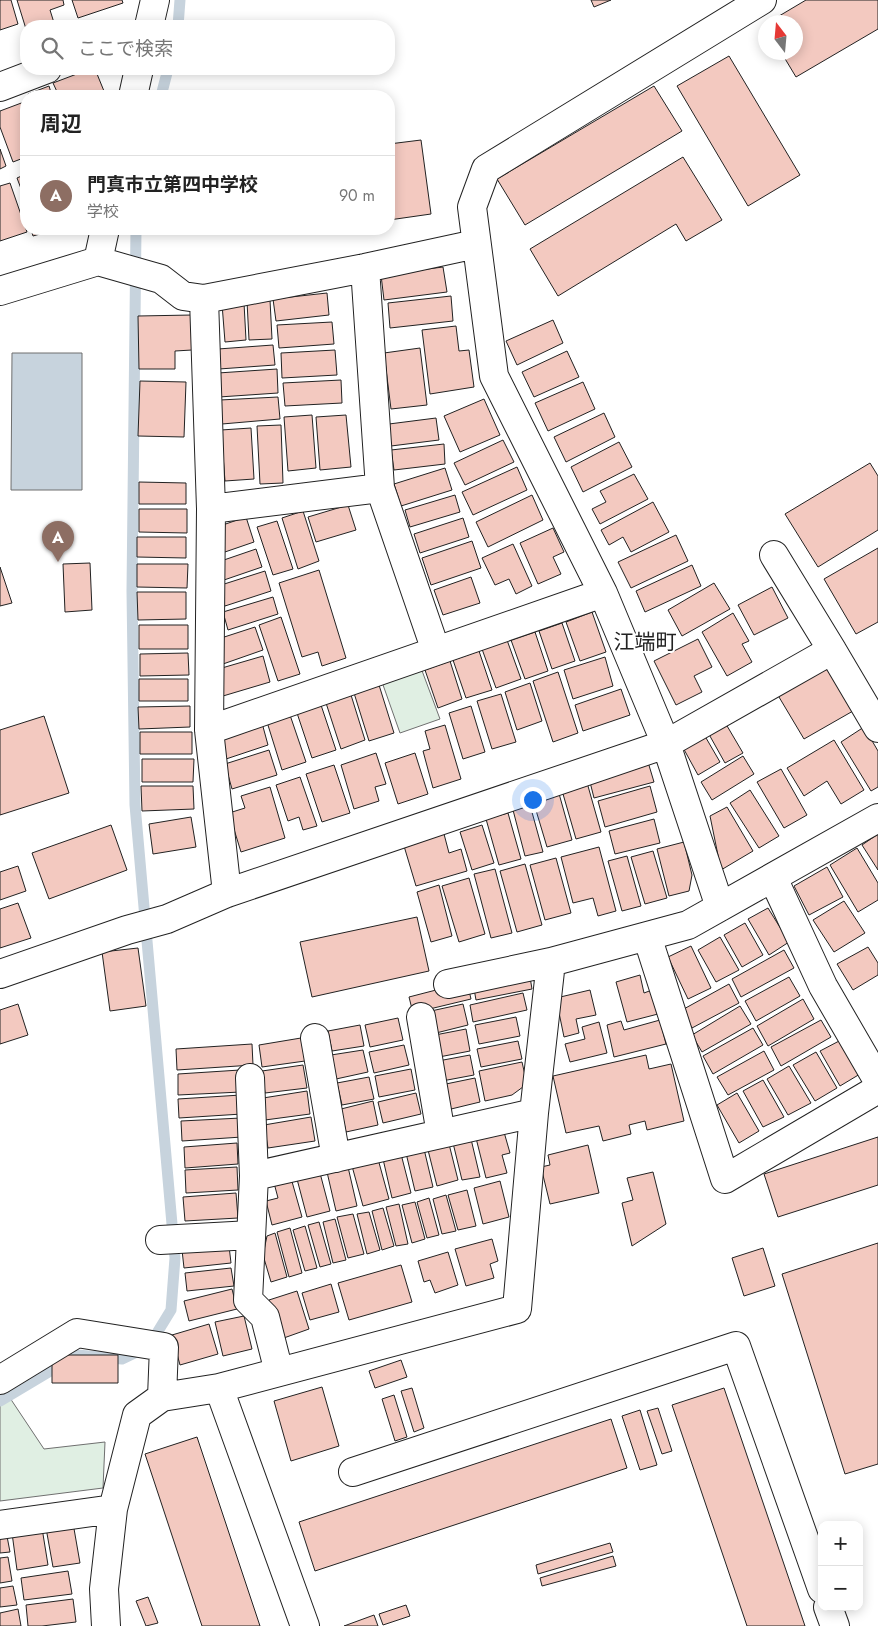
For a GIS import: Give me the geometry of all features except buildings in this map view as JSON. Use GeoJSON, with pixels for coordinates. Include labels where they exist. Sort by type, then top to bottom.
{"type":"FeatureCollection","features":[{"type":"Feature","properties":{"kind":"street"},"geometry":{"type":"LineString","coordinates":[[150,20],[155,0]]}},
{"type":"Feature","properties":{"kind":"street"},"geometry":{"type":"LineString","coordinates":[[720,907],[666,744],[603,593],[494,376],[472,207],[486,169],[762,0]]}},
{"type":"Feature","properties":{"kind":"street"},"geometry":{"type":"LineString","coordinates":[[0,86],[30,75]]}},
{"type":"Feature","properties":{"kind":"street"},"geometry":{"type":"LineString","coordinates":[[134,90],[138,75]]}},
{"type":"Feature","properties":{"kind":"street"},"geometry":{"type":"LineString","coordinates":[[104,263],[105,235]]}},
{"type":"Feature","properties":{"kind":"street"},"geometry":{"type":"LineString","coordinates":[[0,291],[104,263],[161,279],[183,296],[204,299],[365,268],[476,244]]}},
{"type":"Feature","properties":{"kind":"street"},"geometry":{"type":"LineString","coordinates":[[365,268],[380,488],[436,651]]}},
{"type":"Feature","properties":{"kind":"street"},"geometry":{"type":"LineString","coordinates":[[204,299],[211,509],[209,730],[227,893]]}},
{"type":"Feature","properties":{"kind":"street"},"geometry":{"type":"LineString","coordinates":[[211,509],[380,488]]}},
{"type":"Feature","properties":{"kind":"street"},"geometry":{"type":"LineString","coordinates":[[774,555],[878,728]]}},
{"type":"Feature","properties":{"kind":"street"},"geometry":{"type":"LineString","coordinates":[[209,730],[603,593]]}},
{"type":"Feature","properties":{"kind":"street"},"geometry":{"type":"LineString","coordinates":[[0,974],[127,930],[167,919],[227,893],[666,744],[832,650]]}},
{"type":"Feature","properties":{"kind":"street"},"geometry":{"type":"LineString","coordinates":[[448,984],[551,962],[688,925],[878,818]]}},
{"type":"Feature","properties":{"kind":"street"},"geometry":{"type":"LineString","coordinates":[[773,878],[823,986],[878,1081]]}},
{"type":"Feature","properties":{"kind":"street"},"geometry":{"type":"LineString","coordinates":[[647,936],[725,1178],[878,1089]]}},
{"type":"Feature","properties":{"kind":"street"},"geometry":{"type":"LineString","coordinates":[[106,1626],[104,1589],[113,1509],[137,1415],[162,1397],[219,1388],[517,1309],[534,1113],[551,962]]}},
{"type":"Feature","properties":{"kind":"street"},"geometry":{"type":"LineString","coordinates":[[421,1018],[441,1134]]}},
{"type":"Feature","properties":{"kind":"street"},"geometry":{"type":"LineString","coordinates":[[315,1038],[336,1158]]}},
{"type":"Feature","properties":{"kind":"street"},"geometry":{"type":"LineString","coordinates":[[250,1078],[254,1176],[248,1300],[265,1317],[279,1372]]}},
{"type":"Feature","properties":{"kind":"street"},"geometry":{"type":"LineString","coordinates":[[254,1176],[534,1113]]}},
{"type":"Feature","properties":{"kind":"street"},"geometry":{"type":"LineString","coordinates":[[172,1240],[251,1235]]}},
{"type":"Feature","properties":{"kind":"street"},"geometry":{"type":"LineString","coordinates":[[0,1380],[77,1333],[164,1347],[162,1397]]}},
{"type":"Feature","properties":{"kind":"street"},"geometry":{"type":"LineString","coordinates":[[353,1472],[736,1346],[818,1578]]}},
{"type":"Feature","properties":{"kind":"street"},"geometry":{"type":"LineString","coordinates":[[219,1388],[305,1626]]}},
{"type":"Feature","properties":{"kind":"street"},"geometry":{"type":"LineString","coordinates":[[0,1525],[113,1509]]}},
{"type":"Feature","properties":{"kind":"street"},"geometry":{"type":"LineString","coordinates":[[829,1611],[835,1626]]}},
{"type":"Feature","properties":{"kind":"green space"},"geometry":{"type":"Polygon","coordinates":[[[421,668],[440,719],[400,733],[382,682],[421,668]]]}},
{"type":"Feature","properties":{"kind":"green space"},"geometry":{"type":"Polygon","coordinates":[[[10,1398],[44,1449],[105,1442],[103,1488],[0,1501],[0,1403],[10,1398]]]}},
{"type":"Feature","properties":{"kind":"shaded area"},"geometry":{"type":"Polygon","coordinates":[[[12,353],[82,353],[82,490],[11,490],[12,353]]]}},
{"type":"Feature","properties":{"kind":"waterway"},"geometry":{"type":"LineString","coordinates":[[178,20],[180,0]]}},
{"type":"Feature","properties":{"kind":"waterway"},"geometry":{"type":"LineString","coordinates":[[163,90],[166,75]]}},
{"type":"Feature","properties":{"kind":"waterway"},"geometry":{"type":"LineString","coordinates":[[0,1401],[77,1355],[122,1359],[149,1346],[171,1310],[175,1258],[135,805],[132,591],[136,235]]}},
{"type":"Feature","properties":{"kind":"place","name":"門真市立第四中学校"},"geometry":{"type":"Point","coordinates":[58,562]}},
{"type":"Feature","properties":{"kind":"district","name":"江端町"},"geometry":{"type":"Point","coordinates":[645,642]}}]}
